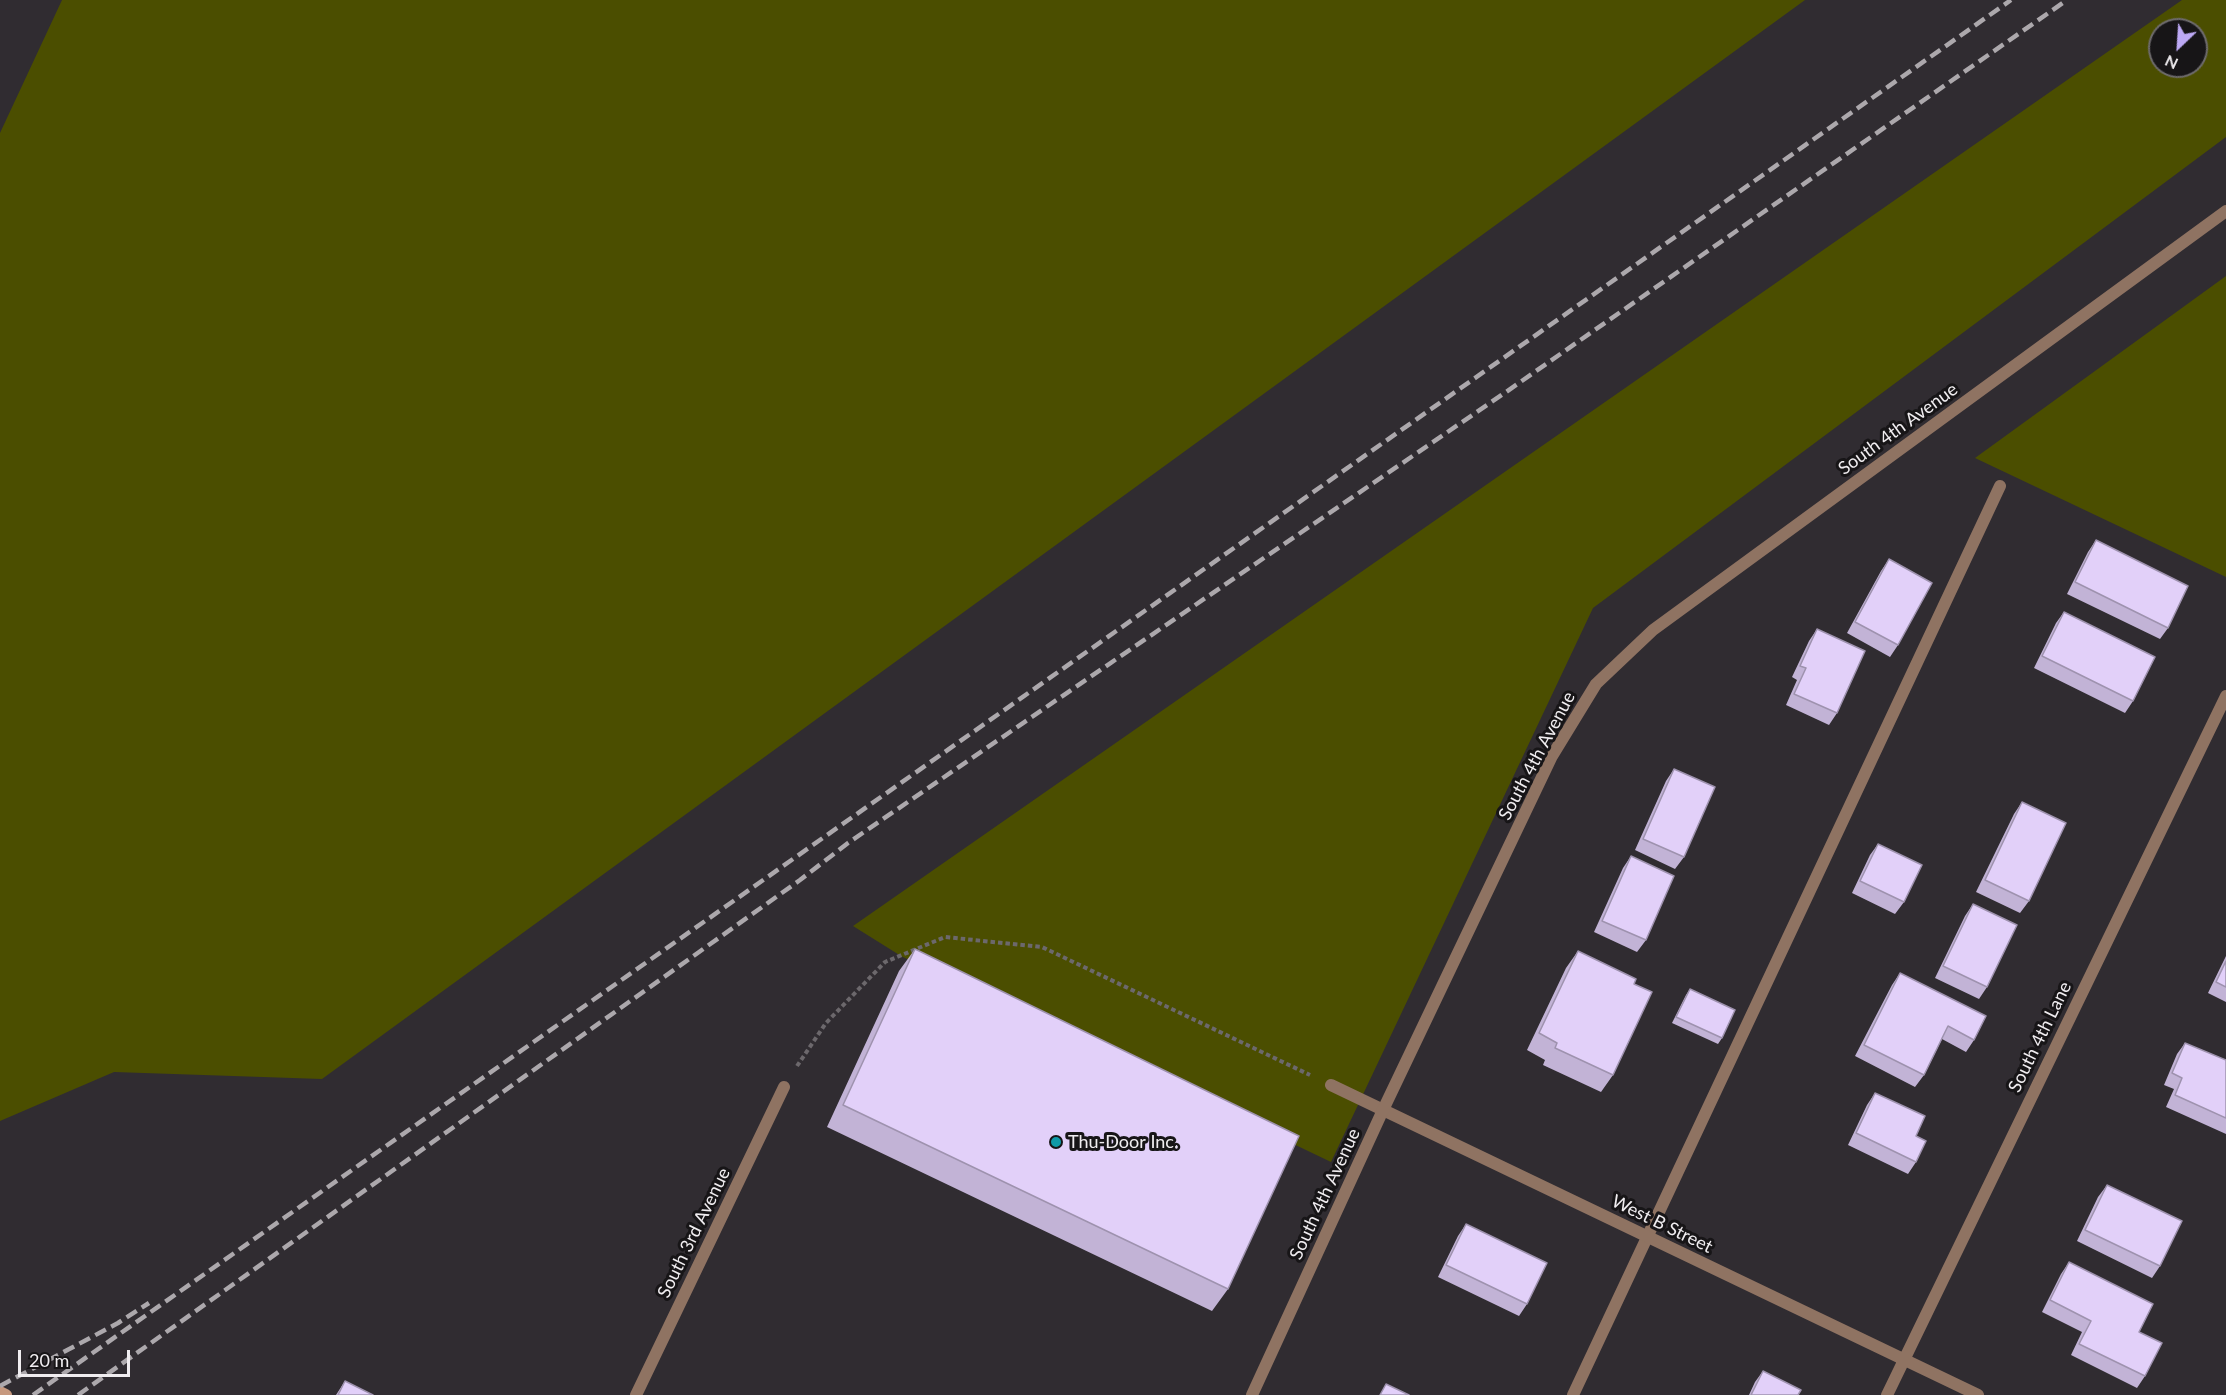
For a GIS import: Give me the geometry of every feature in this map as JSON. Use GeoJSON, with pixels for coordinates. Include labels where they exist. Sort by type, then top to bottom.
{"type":"FeatureCollection","features":[{"type":"Feature","properties":{"kind":"main road"},"geometry":{"type":"LineString","coordinates":[[0,1392],[6,1395]]}},
{"type":"Feature","properties":{"kind":"street","name":"South 4th Avenue"},"geometry":{"type":"LineString","coordinates":[[1252,1395],[1383,1110],[1552,756],[1596,684],[1653,630],[2226,211]]}},
{"type":"Feature","properties":{"kind":"street"},"geometry":{"type":"LineString","coordinates":[[1573,1395],[2000,486]]}},
{"type":"Feature","properties":{"kind":"street","name":"South 4th Lane"},"geometry":{"type":"LineString","coordinates":[[1887,1395],[2226,696]]}},
{"type":"Feature","properties":{"kind":"street","name":"West B Street"},"geometry":{"type":"LineString","coordinates":[[1331,1085],[1977,1395]]}},
{"type":"Feature","properties":{"kind":"street","name":"South 3rd Avenue"},"geometry":{"type":"LineString","coordinates":[[636,1395],[784,1087]]}},
{"type":"Feature","properties":{"kind":"path"},"geometry":{"type":"LineString","coordinates":[[784,1087],[826,1023],[885,962],[945,937],[1042,947],[1331,1085]]}},
{"type":"Feature","properties":{"kind":"shaded area"},"geometry":{"type":"Polygon","coordinates":[[[62,0],[1805,0],[322,1079],[114,1072],[0,1121],[0,133],[62,0]]]}},
{"type":"Feature","properties":{"kind":"shaded area"},"geometry":{"type":"Polygon","coordinates":[[[2182,0],[2226,0],[2226,137],[1593,608],[1331,1162],[901,956],[853,926],[2148,24],[2148,78],[2208,78],[2208,18],[2156,18],[2182,0]]]}},
{"type":"Feature","properties":{"kind":"shaded area"},"geometry":{"type":"Polygon","coordinates":[[[2226,276],[2226,577],[1975,458],[2226,276]]]}},
{"type":"Feature","properties":{"kind":"building"},"geometry":{"type":"Polygon","coordinates":[[[2096,540],[2188,586],[2168,628],[2075,582],[2096,540]]]}},
{"type":"Feature","properties":{"kind":"building"},"geometry":{"type":"Polygon","coordinates":[[[1889,559],[1932,583],[1898,645],[1855,622],[1889,559]]]}},
{"type":"Feature","properties":{"kind":"building"},"geometry":{"type":"Polygon","coordinates":[[[2064,612],[2155,657],[2133,701],[2042,656],[2064,612]]]}},
{"type":"Feature","properties":{"kind":"building"},"geometry":{"type":"Polygon","coordinates":[[[1817,629],[1865,651],[1837,713],[1794,694],[1806,668],[1800,666],[1817,629]]]}},
{"type":"Feature","properties":{"kind":"building"},"geometry":{"type":"Polygon","coordinates":[[[1674,769],[1715,787],[1684,857],[1643,839],[1674,769]]]}},
{"type":"Feature","properties":{"kind":"building"},"geometry":{"type":"Polygon","coordinates":[[[2022,802],[2066,823],[2029,901],[1985,880],[2022,802]]]}},
{"type":"Feature","properties":{"kind":"building"},"geometry":{"type":"Polygon","coordinates":[[[1878,844],[1922,865],[1904,902],[1860,881],[1878,844]]]}},
{"type":"Feature","properties":{"kind":"building"},"geometry":{"type":"Polygon","coordinates":[[[1631,856],[1674,876],[1646,940],[1602,921],[1631,856]]]}},
{"type":"Feature","properties":{"kind":"building"},"geometry":{"type":"Polygon","coordinates":[[[1973,904],[2017,925],[1987,987],[1943,966],[1973,904]]]}},
{"type":"Feature","properties":{"kind":"building","name":"Thu-Door Inc."},"geometry":{"type":"Polygon","coordinates":[[[915,949],[1299,1136],[1228,1289],[843,1105],[915,949]]]}},
{"type":"Feature","properties":{"kind":"building"},"geometry":{"type":"Polygon","coordinates":[[[1578,951],[1636,979],[1634,984],[1652,992],[1613,1075],[1555,1048],[1557,1043],[1539,1033],[1578,951]]]}},
{"type":"Feature","properties":{"kind":"building"},"geometry":{"type":"Polygon","coordinates":[[[2226,961],[2226,987],[2216,982],[2226,961]]]}},
{"type":"Feature","properties":{"kind":"building"},"geometry":{"type":"Polygon","coordinates":[[[1900,973],[1986,1016],[1974,1040],[1948,1026],[1924,1075],[1864,1045],[1900,973]]]}},
{"type":"Feature","properties":{"kind":"building"},"geometry":{"type":"Polygon","coordinates":[[[1690,989],[1735,1010],[1722,1038],[1676,1017],[1690,989]]]}},
{"type":"Feature","properties":{"kind":"building"},"geometry":{"type":"Polygon","coordinates":[[[2185,1043],[2226,1060],[2226,1118],[2175,1095],[2182,1078],[2172,1073],[2185,1043]]]}},
{"type":"Feature","properties":{"kind":"building"},"geometry":{"type":"Polygon","coordinates":[[[1875,1093],[1925,1116],[1916,1136],[1926,1141],[1916,1162],[1856,1133],[1875,1093]]]}},
{"type":"Feature","properties":{"kind":"building"},"geometry":{"type":"Polygon","coordinates":[[[2107,1185],[2182,1221],[2160,1266],[2085,1230],[2107,1185]]]}},
{"type":"Feature","properties":{"kind":"building"},"geometry":{"type":"Polygon","coordinates":[[[1466,1224],[1547,1263],[1527,1304],[1446,1265],[1466,1224]]]}},
{"type":"Feature","properties":{"kind":"building"},"geometry":{"type":"Polygon","coordinates":[[[2069,1262],[2153,1304],[2139,1332],[2162,1343],[2145,1376],[2079,1344],[2091,1321],[2050,1300],[2069,1262]]]}},
{"type":"Feature","properties":{"kind":"building"},"geometry":{"type":"Polygon","coordinates":[[[1763,1371],[1801,1390],[1798,1395],[1751,1395],[1763,1371]]]}},
{"type":"Feature","properties":{"kind":"building"},"geometry":{"type":"Polygon","coordinates":[[[345,1381],[373,1395],[338,1395],[345,1381]]]}},
{"type":"Feature","properties":{"kind":"building"},"geometry":{"type":"Polygon","coordinates":[[[1386,1384],[1409,1395],[1380,1395],[1386,1384]]]}},
{"type":"Feature","properties":{"kind":"railway"},"geometry":{"type":"LineString","coordinates":[[33,1395],[2011,0]]}},
{"type":"Feature","properties":{"kind":"railway"},"geometry":{"type":"LineString","coordinates":[[78,1395],[800,880],[848,843],[1506,392],[2067,0]]}},
{"type":"Feature","properties":{"kind":"railway"},"geometry":{"type":"LineString","coordinates":[[0,1386],[118,1323],[149,1303]]}},
{"type":"Feature","properties":{"kind":"place","name":"Thu-Door Inc."},"geometry":{"type":"Point","coordinates":[1056,1142]}}]}
